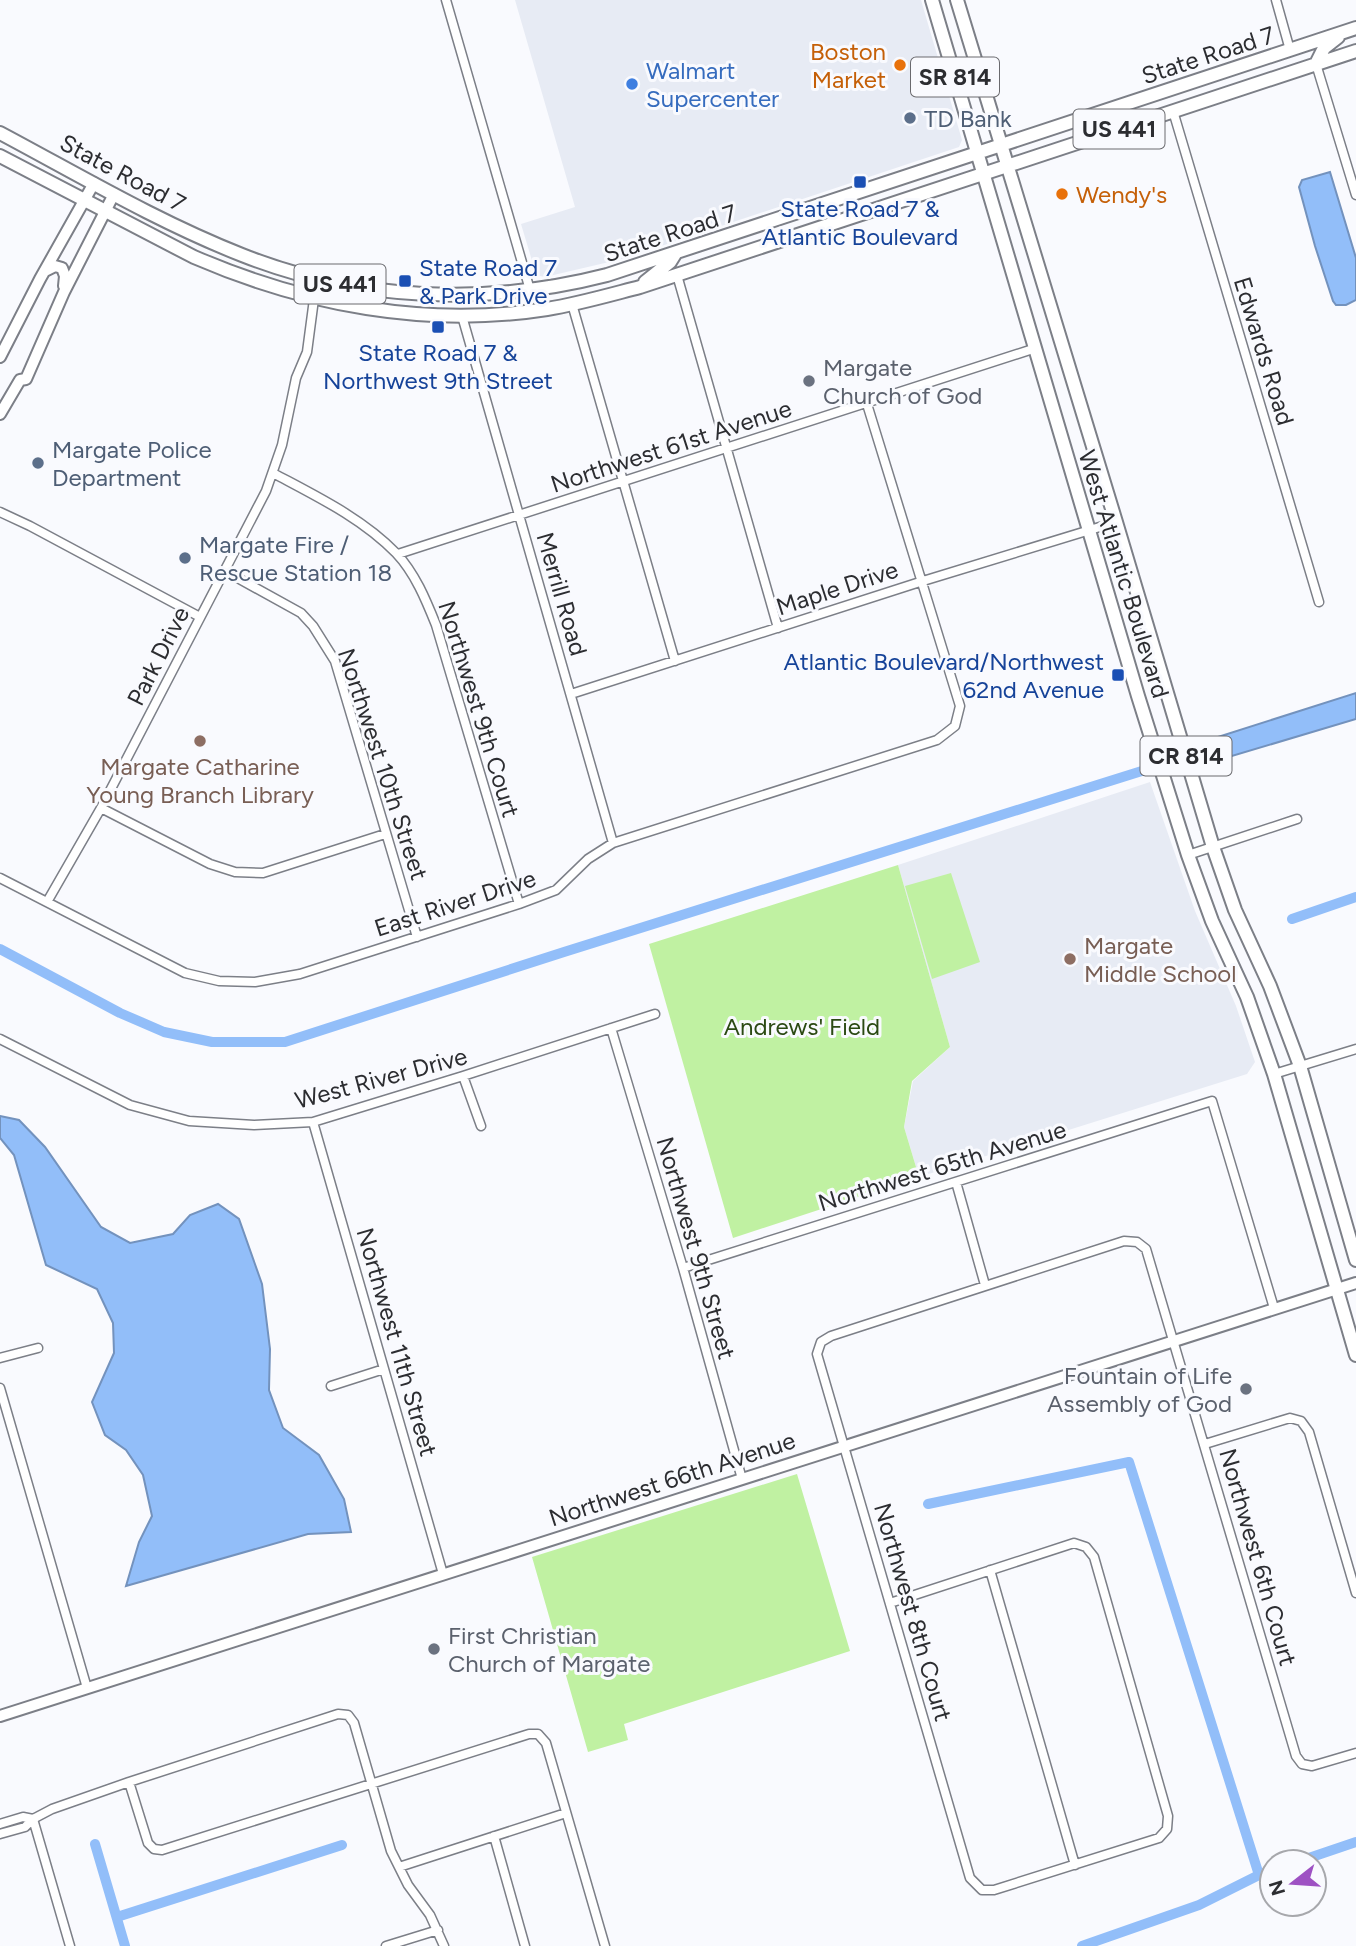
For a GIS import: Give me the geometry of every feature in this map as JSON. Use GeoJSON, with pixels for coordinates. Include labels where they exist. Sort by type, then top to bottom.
{"type":"FeatureCollection","features":[{"type":"Feature","properties":{"kind":"main road","name":"West Atlantic Boulevard"},"geometry":{"type":"LineString","coordinates":[[932,0],[1188,855],[1212,920],[1247,997],[1274,1074],[1356,1355]]}},
{"type":"Feature","properties":{"kind":"main road","name":"West Atlantic Boulevard"},"geometry":{"type":"LineString","coordinates":[[957,0],[1213,848],[1235,910],[1270,986],[1300,1066],[1356,1260]]}},
{"type":"Feature","properties":{"kind":"main road","name":"State Road 7"},"geometry":{"type":"LineString","coordinates":[[0,133],[193,234],[296,274],[368,289],[411,294],[458,295],[530,290],[607,275],[1350,30]]}},
{"type":"Feature","properties":{"kind":"main road"},"geometry":{"type":"LineString","coordinates":[[1316,64],[1324,48],[1350,30]]}},
{"type":"Feature","properties":{"kind":"main road"},"geometry":{"type":"LineString","coordinates":[[1254,84],[1281,66],[1290,50]]}},
{"type":"Feature","properties":{"kind":"main road","name":"State Road 7"},"geometry":{"type":"LineString","coordinates":[[0,156],[194,257],[272,287],[314,299],[388,312],[496,315],[572,304],[640,287],[1356,51]]}},
{"type":"Feature","properties":{"kind":"main road"},"geometry":{"type":"LineString","coordinates":[[677,275],[688,259],[707,243]]}},
{"type":"Feature","properties":{"kind":"main road"},"geometry":{"type":"LineString","coordinates":[[640,287],[662,270],[675,253]]}},
{"type":"Feature","properties":{"kind":"main road"},"geometry":{"type":"LineString","coordinates":[[314,299],[329,291],[359,296],[368,289]]}},
{"type":"Feature","properties":{"kind":"main road"},"geometry":{"type":"LineString","coordinates":[[496,315],[520,304],[530,290]]}},
{"type":"Feature","properties":{"kind":"street"},"geometry":{"type":"LineString","coordinates":[[446,0],[530,290]]}},
{"type":"Feature","properties":{"kind":"street"},"geometry":{"type":"LineString","coordinates":[[1276,0],[1290,50]]}},
{"type":"Feature","properties":{"kind":"street"},"geometry":{"type":"LineString","coordinates":[[1316,64],[1356,195]]}},
{"type":"Feature","properties":{"kind":"street","name":"Edwards Road"},"geometry":{"type":"LineString","coordinates":[[1173,111],[1319,601]]}},
{"type":"Feature","properties":{"kind":"street"},"geometry":{"type":"LineString","coordinates":[[0,357],[94,183]]}},
{"type":"Feature","properties":{"kind":"street"},"geometry":{"type":"LineString","coordinates":[[0,414],[20,380],[26,379],[64,292],[114,194]]}},
{"type":"Feature","properties":{"kind":"street"},"geometry":{"type":"LineString","coordinates":[[45,271],[55,266],[62,268],[65,276],[64,292]]}},
{"type":"Feature","properties":{"kind":"street"},"geometry":{"type":"LineString","coordinates":[[677,275],[778,628]]}},
{"type":"Feature","properties":{"kind":"street","name":"Park Drive"},"geometry":{"type":"LineString","coordinates":[[47,902],[101,808],[273,473],[282,445],[296,378],[307,352],[314,299]]}},
{"type":"Feature","properties":{"kind":"street"},"geometry":{"type":"LineString","coordinates":[[572,304],[675,661]]}},
{"type":"Feature","properties":{"kind":"street","name":"Merrill Road"},"geometry":{"type":"LineString","coordinates":[[462,316],[613,843]]}},
{"type":"Feature","properties":{"kind":"street","name":"Northwest 61st Avenue"},"geometry":{"type":"LineString","coordinates":[[398,554],[1036,348]]}},
{"type":"Feature","properties":{"kind":"street"},"geometry":{"type":"LineString","coordinates":[[867,404],[923,581]]}},
{"type":"Feature","properties":{"kind":"street","name":"Northwest 9th Court"},"geometry":{"type":"LineString","coordinates":[[273,473],[335,506],[372,531],[398,554],[421,589],[436,625],[519,904]]}},
{"type":"Feature","properties":{"kind":"street"},"geometry":{"type":"LineString","coordinates":[[0,506],[12,516]]}},
{"type":"Feature","properties":{"kind":"street"},"geometry":{"type":"LineString","coordinates":[[0,512],[200,617]]}},
{"type":"Feature","properties":{"kind":"street","name":"Maple Drive"},"geometry":{"type":"LineString","coordinates":[[571,694],[1116,522]]}},
{"type":"Feature","properties":{"kind":"street","name":"Northwest 10th Street"},"geometry":{"type":"LineString","coordinates":[[225,571],[301,613],[313,626],[335,661],[416,937]]}},
{"type":"Feature","properties":{"kind":"street","name":"East River Drive"},"geometry":{"type":"LineString","coordinates":[[0,877],[185,973],[219,981],[255,982],[300,974],[519,904],[556,890],[588,859],[613,843],[937,740],[955,726],[960,706],[923,581]]}},
{"type":"Feature","properties":{"kind":"street"},"geometry":{"type":"LineString","coordinates":[[101,808],[210,864],[235,872],[263,873],[385,834]]}},
{"type":"Feature","properties":{"kind":"street"},"geometry":{"type":"LineString","coordinates":[[1188,855],[1297,819]]}},
{"type":"Feature","properties":{"kind":"street","name":"West River Drive"},"geometry":{"type":"LineString","coordinates":[[0,1039],[130,1105],[189,1121],[254,1125],[313,1122],[655,1014]]}},
{"type":"Feature","properties":{"kind":"street","name":"Northwest 9th Street"},"geometry":{"type":"LineString","coordinates":[[611,1028],[683,1268],[742,1479]]}},
{"type":"Feature","properties":{"kind":"street"},"geometry":{"type":"LineString","coordinates":[[1274,1074],[1356,1049]]}},
{"type":"Feature","properties":{"kind":"street"},"geometry":{"type":"LineString","coordinates":[[463,1076],[481,1126]]}},
{"type":"Feature","properties":{"kind":"street","name":"Northwest 65th Avenue"},"geometry":{"type":"LineString","coordinates":[[683,1268],[1212,1101],[1274,1308]]}},
{"type":"Feature","properties":{"kind":"street","name":"Northwest 11th Street"},"geometry":{"type":"LineString","coordinates":[[313,1122],[443,1574]]}},
{"type":"Feature","properties":{"kind":"street"},"geometry":{"type":"LineString","coordinates":[[956,1182],[985,1285]]}},
{"type":"Feature","properties":{"kind":"street","name":"Northwest 6th Court"},"geometry":{"type":"LineString","coordinates":[[985,1285],[1124,1241],[1137,1242],[1146,1249],[1296,1756],[1302,1765],[1312,1766],[1356,1753]]}},
{"type":"Feature","properties":{"kind":"street","name":"Northwest 66th Avenue"},"geometry":{"type":"LineString","coordinates":[[0,1716],[1356,1283]]}},
{"type":"Feature","properties":{"kind":"street","name":"Northwest 8th Court"},"geometry":{"type":"LineString","coordinates":[[985,1285],[831,1336],[821,1342],[817,1354],[970,1878],[982,1890],[993,1890],[1075,1865]]}},
{"type":"Feature","properties":{"kind":"street"},"geometry":{"type":"LineString","coordinates":[[0,1358],[38,1348]]}},
{"type":"Feature","properties":{"kind":"street"},"geometry":{"type":"LineString","coordinates":[[331,1386],[384,1369]]}},
{"type":"Feature","properties":{"kind":"street"},"geometry":{"type":"LineString","coordinates":[[0,1388],[87,1688]]}},
{"type":"Feature","properties":{"kind":"street"},"geometry":{"type":"LineString","coordinates":[[1205,1444],[1290,1418],[1301,1421],[1309,1432],[1356,1593]]}},
{"type":"Feature","properties":{"kind":"street"},"geometry":{"type":"LineString","coordinates":[[890,1603],[990,1570],[1074,1543],[1086,1547],[1094,1557],[1168,1816],[1167,1829],[1159,1838],[1075,1865],[990,1570]]}},
{"type":"Feature","properties":{"kind":"street"},"geometry":{"type":"LineString","coordinates":[[0,1834],[25,1827],[33,1819],[52,1809],[129,1782],[338,1714],[348,1715],[354,1723],[391,1851],[408,1885],[430,1915],[444,1946]]}},
{"type":"Feature","properties":{"kind":"street"},"geometry":{"type":"LineString","coordinates":[[129,1782],[148,1843],[154,1849],[162,1850],[529,1734],[538,1734],[545,1743],[605,1946]]}},
{"type":"Feature","properties":{"kind":"street"},"geometry":{"type":"LineString","coordinates":[[398,1867],[566,1813]]}},
{"type":"Feature","properties":{"kind":"street"},"geometry":{"type":"LineString","coordinates":[[0,1824],[23,1817],[33,1819]]}},
{"type":"Feature","properties":{"kind":"street"},"geometry":{"type":"LineString","coordinates":[[33,1819],[70,1946]]}},
{"type":"Feature","properties":{"kind":"street"},"geometry":{"type":"LineString","coordinates":[[494,1836],[525,1946]]}},
{"type":"Feature","properties":{"kind":"street"},"geometry":{"type":"LineString","coordinates":[[386,1946],[438,1930]]}},
{"type":"Feature","properties":{"kind":"shaded area"},"geometry":{"type":"Polygon","coordinates":[[[515,0],[921,0],[962,140],[959,147],[622,259],[540,276],[536,274],[521,224],[575,207],[515,0]]]}},
{"type":"Feature","properties":{"kind":"shaded area","name":"Margate Middle School"},"geometry":{"type":"Polygon","coordinates":[[[1150,782],[1195,911],[1236,1006],[1255,1062],[1247,1074],[919,1177],[904,1127],[913,1081],[950,1047],[898,865],[1150,782]]]}},
{"type":"Feature","properties":{"kind":"green space","name":"Andrews' Field"},"geometry":{"type":"Polygon","coordinates":[[[898,865],[950,1047],[912,1081],[904,1127],[919,1177],[733,1238],[649,944],[898,865]]]}},
{"type":"Feature","properties":{"kind":"green space"},"geometry":{"type":"Polygon","coordinates":[[[951,873],[980,962],[932,979],[905,886],[951,873]]]}},
{"type":"Feature","properties":{"kind":"green space"},"geometry":{"type":"Polygon","coordinates":[[[797,1474],[850,1651],[624,1724],[628,1740],[588,1752],[532,1557],[797,1474]]]}},
{"type":"Feature","properties":{"kind":"water"},"geometry":{"type":"Polygon","coordinates":[[[1330,172],[1356,258],[1356,300],[1346,305],[1336,305],[1333,301],[1299,187],[1302,180],[1330,172]]]}},
{"type":"Feature","properties":{"kind":"water"},"geometry":{"type":"Polygon","coordinates":[[[1356,693],[1356,719],[1205,764],[1199,756],[1199,743],[1356,693]]]}},
{"type":"Feature","properties":{"kind":"water"},"geometry":{"type":"Polygon","coordinates":[[[0,1116],[19,1120],[45,1147],[101,1227],[130,1243],[173,1234],[190,1215],[218,1204],[239,1219],[262,1284],[270,1349],[269,1390],[283,1428],[319,1455],[344,1499],[351,1532],[308,1534],[126,1586],[139,1542],[152,1516],[143,1475],[126,1450],[105,1435],[92,1402],[114,1353],[113,1323],[97,1289],[46,1265],[14,1155],[0,1138],[0,1116]]]}},
{"type":"Feature","properties":{"kind":"waterway"},"geometry":{"type":"LineString","coordinates":[[0,949],[120,1013],[164,1032],[212,1042],[285,1042],[1145,770]]}},
{"type":"Feature","properties":{"kind":"waterway"},"geometry":{"type":"LineString","coordinates":[[1292,919],[1356,897]]}},
{"type":"Feature","properties":{"kind":"waterway"},"geometry":{"type":"LineString","coordinates":[[928,1504],[1129,1462],[1258,1872]]}},
{"type":"Feature","properties":{"kind":"waterway"},"geometry":{"type":"LineString","coordinates":[[1328,1851],[1356,1842]]}},
{"type":"Feature","properties":{"kind":"waterway"},"geometry":{"type":"LineString","coordinates":[[95,1844],[125,1946]]}},
{"type":"Feature","properties":{"kind":"waterway"},"geometry":{"type":"LineString","coordinates":[[117,1917],[342,1845]]}},
{"type":"Feature","properties":{"kind":"waterway"},"geometry":{"type":"LineString","coordinates":[[1082,1946],[1199,1905],[1258,1876]]}},
{"type":"Feature","properties":{"kind":"place","name":"Boston Market"},"geometry":{"type":"Point","coordinates":[900,65]}},
{"type":"Feature","properties":{"kind":"place","name":"Walmart Supercenter"},"geometry":{"type":"Point","coordinates":[632,84]}},
{"type":"Feature","properties":{"kind":"place","name":"TD Bank"},"geometry":{"type":"Point","coordinates":[910,118]}},
{"type":"Feature","properties":{"kind":"place","name":"State Road 7 & Atlantic Boulevard"},"geometry":{"type":"Point","coordinates":[860,182]}},
{"type":"Feature","properties":{"kind":"place","name":"Wendy's"},"geometry":{"type":"Point","coordinates":[1062,194]}},
{"type":"Feature","properties":{"kind":"place","name":"State Road 7 & Park Drive"},"geometry":{"type":"Point","coordinates":[405,281]}},
{"type":"Feature","properties":{"kind":"place","name":"State Road 7 & Northwest 9th Street"},"geometry":{"type":"Point","coordinates":[438,327]}},
{"type":"Feature","properties":{"kind":"place","name":"Margate Church of God"},"geometry":{"type":"Point","coordinates":[809,381]}},
{"type":"Feature","properties":{"kind":"place","name":"Margate Police Department"},"geometry":{"type":"Point","coordinates":[38,463]}},
{"type":"Feature","properties":{"kind":"place","name":"Margate Fire / Rescue Station 18"},"geometry":{"type":"Point","coordinates":[185,558]}},
{"type":"Feature","properties":{"kind":"place","name":"Atlantic Boulevard/Northwest 62nd Avenue"},"geometry":{"type":"Point","coordinates":[1118,675]}},
{"type":"Feature","properties":{"kind":"place","name":"Margate Catharine Young Branch Library"},"geometry":{"type":"Point","coordinates":[200,741]}},
{"type":"Feature","properties":{"kind":"place","name":"Margate Middle School"},"geometry":{"type":"Point","coordinates":[1070,959]}},
{"type":"Feature","properties":{"kind":"place","name":"Fountain of Life Assembly of God"},"geometry":{"type":"Point","coordinates":[1246,1389]}},
{"type":"Feature","properties":{"kind":"place","name":"First Christian Church of Margate"},"geometry":{"type":"Point","coordinates":[434,1649]}}]}
